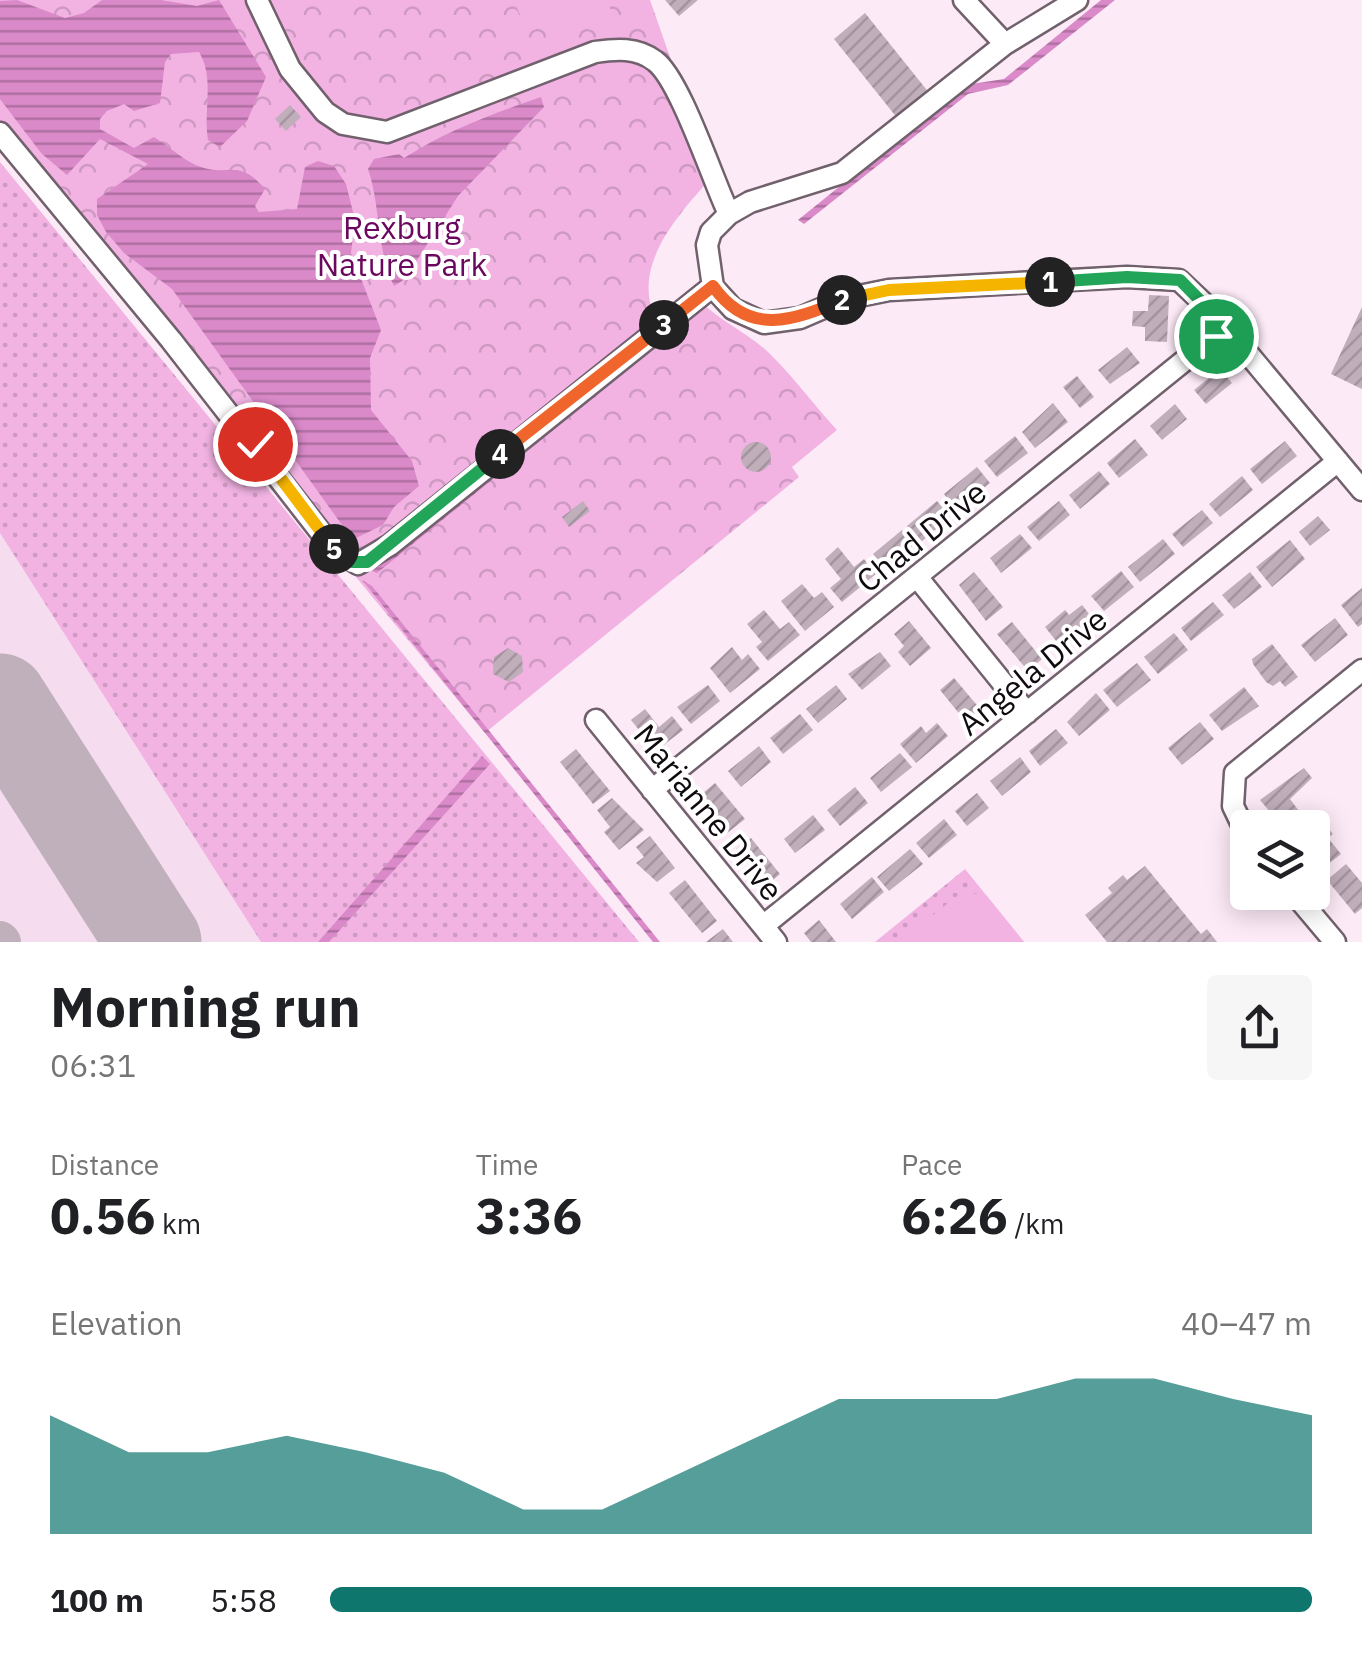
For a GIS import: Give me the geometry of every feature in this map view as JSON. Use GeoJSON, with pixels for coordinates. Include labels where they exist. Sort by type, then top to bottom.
{"type":"FeatureCollection","features":[{"type":"Feature","properties":{"kind":"street"},"geometry":{"type":"LineString","coordinates":[[257,0],[290,69],[324,112],[342,124],[387,132],[595,52],[618,49],[642,54],[655,60],[672,82],[729,214]]}},
{"type":"Feature","properties":{"kind":"street"},"geometry":{"type":"LineString","coordinates":[[964,0],[1005,44]]}},
{"type":"Feature","properties":{"kind":"street"},"geometry":{"type":"LineString","coordinates":[[1077,0],[1005,44],[842,173],[750,202],[729,214],[710,232],[707,245],[713,286],[733,308],[764,323],[800,318],[844,299],[889,290],[1163,277],[1188,286],[1362,490]]}},
{"type":"Feature","properties":{"kind":"street"},"geometry":{"type":"LineString","coordinates":[[0,133],[171,340],[333,548],[358,564],[390,544],[713,286]]}},
{"type":"Feature","properties":{"kind":"street","name":"Chad Drive"},"geometry":{"type":"LineString","coordinates":[[652,790],[1226,327]]}},
{"type":"Feature","properties":{"kind":"street","name":"Angela Drive"},"geometry":{"type":"LineString","coordinates":[[770,934],[1027,713],[1338,462]]}},
{"type":"Feature","properties":{"kind":"street"},"geometry":{"type":"LineString","coordinates":[[917,577],[1027,713]]}},
{"type":"Feature","properties":{"kind":"street"},"geometry":{"type":"LineString","coordinates":[[1236,810],[1232,796],[1241,766],[1362,670]]}},
{"type":"Feature","properties":{"kind":"street","name":"Marianne Drive"},"geometry":{"type":"LineString","coordinates":[[596,720],[770,934]]}},
{"type":"Feature","properties":{"kind":"street"},"geometry":{"type":"LineString","coordinates":[[1308,910],[1335,942]]}},
{"type":"Feature","properties":{"kind":"shaded area"},"geometry":{"type":"Polygon","coordinates":[[[17,0],[65,18],[84,13],[102,0],[161,0],[197,6],[219,0],[266,77],[247,121],[220,147],[208,140],[208,83],[199,52],[171,54],[165,62],[160,103],[134,111],[124,104],[107,111],[100,119],[100,129],[134,148],[154,137],[201,167],[248,174],[265,189],[255,206],[259,212],[297,209],[305,167],[318,161],[334,166],[346,184],[355,220],[351,253],[381,330],[370,358],[371,410],[412,461],[419,486],[394,507],[383,525],[356,538],[342,525],[172,289],[124,253],[106,232],[97,215],[97,199],[148,164],[100,139],[67,175],[41,153],[0,99],[0,1],[17,0]]]}},
{"type":"Feature","properties":{"kind":"shaded area"},"geometry":{"type":"Polygon","coordinates":[[[1101,0],[1115,0],[1008,85],[968,94],[804,224],[798,220],[965,85],[1004,79],[1101,0]]]}},
{"type":"Feature","properties":{"kind":"shaded area"},"geometry":{"type":"Polygon","coordinates":[[[541,97],[544,107],[458,196],[405,279],[394,286],[384,257],[368,169],[374,159],[399,154],[404,158],[454,131],[541,97]]]}},
{"type":"Feature","properties":{"kind":"shaded area"},"geometry":{"type":"Polygon","coordinates":[[[667,328],[672,334],[377,573],[369,570],[667,328]]]}},
{"type":"Feature","properties":{"kind":"shaded area"},"geometry":{"type":"Polygon","coordinates":[[[0,533],[261,942],[0,942],[0,533]]]}},
{"type":"Feature","properties":{"kind":"shaded area"},"geometry":{"type":"Polygon","coordinates":[[[362,580],[372,586],[660,942],[653,942],[362,580]]]}},
{"type":"Feature","properties":{"kind":"shaded area"},"geometry":{"type":"Polygon","coordinates":[[[482,756],[490,764],[329,942],[318,942],[482,756]]]}},
{"type":"Feature","properties":{"kind":"green space","name":"Rexburg Nature Park"},"geometry":{"type":"Polygon","coordinates":[[[0,0],[650,0],[712,177],[683,210],[659,247],[649,287],[651,307],[661,328],[698,299],[768,352],[837,430],[792,467],[799,477],[485,733],[0,147],[0,0]]]}},
{"type":"Feature","properties":{"kind":"green space"},"geometry":{"type":"Polygon","coordinates":[[[514,0],[607,0],[614,19],[590,30],[569,19],[527,32],[514,0]]]}},
{"type":"Feature","properties":{"kind":"green space"},"geometry":{"type":"Polygon","coordinates":[[[0,162],[639,942],[261,942],[0,533],[0,162]]]}},
{"type":"Feature","properties":{"kind":"green space"},"geometry":{"type":"Polygon","coordinates":[[[965,869],[1024,942],[875,942],[965,869]]]}},
{"type":"Feature","properties":{"kind":"green space"},"geometry":{"type":"Polygon","coordinates":[[[961,893],[985,894],[1024,942],[908,942],[905,937],[961,893]]]}},
{"type":"Feature","properties":{"kind":"building"},"geometry":{"type":"Polygon","coordinates":[[[665,0],[698,0],[679,16],[665,0]]]}},
{"type":"Feature","properties":{"kind":"building"},"geometry":{"type":"Polygon","coordinates":[[[865,13],[930,94],[898,119],[834,39],[865,13]]]}},
{"type":"Feature","properties":{"kind":"building"},"geometry":{"type":"Polygon","coordinates":[[[290,105],[301,117],[286,131],[275,119],[290,105]]]}},
{"type":"Feature","properties":{"kind":"building"},"geometry":{"type":"Polygon","coordinates":[[[1149,295],[1169,296],[1167,342],[1145,341],[1145,327],[1132,326],[1133,311],[1148,311],[1149,295]]]}},
{"type":"Feature","properties":{"kind":"building"},"geometry":{"type":"Polygon","coordinates":[[[1362,307],[1362,389],[1331,374],[1362,307]]]}},
{"type":"Feature","properties":{"kind":"building"},"geometry":{"type":"Polygon","coordinates":[[[1127,347],[1140,363],[1110,384],[1098,370],[1127,347]]]}},
{"type":"Feature","properties":{"kind":"building"},"geometry":{"type":"Polygon","coordinates":[[[1220,369],[1232,383],[1206,404],[1194,390],[1220,369]]]}},
{"type":"Feature","properties":{"kind":"building"},"geometry":{"type":"Polygon","coordinates":[[[1077,376],[1094,397],[1080,408],[1063,387],[1077,376]]]}},
{"type":"Feature","properties":{"kind":"building"},"geometry":{"type":"Polygon","coordinates":[[[1053,403],[1068,422],[1035,448],[1022,432],[1053,403]]]}},
{"type":"Feature","properties":{"kind":"building"},"geometry":{"type":"Polygon","coordinates":[[[1175,404],[1187,419],[1162,440],[1150,426],[1175,404]]]}},
{"type":"Feature","properties":{"kind":"building"},"geometry":{"type":"Polygon","coordinates":[[[1015,436],[1028,453],[997,477],[984,461],[1015,436]]]}},
{"type":"Feature","properties":{"kind":"building"},"geometry":{"type":"Polygon","coordinates":[[[1135,439],[1148,455],[1119,478],[1107,463],[1135,439]]]}},
{"type":"Feature","properties":{"kind":"building"},"geometry":{"type":"Polygon","coordinates":[[[1285,441],[1297,456],[1262,484],[1250,469],[1285,441]]]}},
{"type":"Feature","properties":{"kind":"building"},"geometry":{"type":"Polygon","coordinates":[[[756,442],[767,446],[771,457],[767,468],[756,472],[745,468],[741,457],[745,446],[756,442]]]}},
{"type":"Feature","properties":{"kind":"building"},"geometry":{"type":"Polygon","coordinates":[[[977,467],[990,483],[957,510],[944,494],[977,467]]]}},
{"type":"Feature","properties":{"kind":"building"},"geometry":{"type":"Polygon","coordinates":[[[1099,471],[1110,484],[1080,509],[1069,495],[1099,471]]]}},
{"type":"Feature","properties":{"kind":"building"},"geometry":{"type":"Polygon","coordinates":[[[1242,476],[1253,490],[1220,517],[1209,504],[1242,476]]]}},
{"type":"Feature","properties":{"kind":"building"},"geometry":{"type":"Polygon","coordinates":[[[583,501],[590,511],[569,527],[562,517],[583,501]]]}},
{"type":"Feature","properties":{"kind":"building"},"geometry":{"type":"Polygon","coordinates":[[[937,501],[950,517],[921,542],[907,526],[937,501]]]}},
{"type":"Feature","properties":{"kind":"building"},"geometry":{"type":"Polygon","coordinates":[[[1059,501],[1070,515],[1039,541],[1027,527],[1059,501]]]}},
{"type":"Feature","properties":{"kind":"building"},"geometry":{"type":"Polygon","coordinates":[[[1202,510],[1213,523],[1183,547],[1172,534],[1202,510]]]}},
{"type":"Feature","properties":{"kind":"building"},"geometry":{"type":"Polygon","coordinates":[[[1318,516],[1330,530],[1310,546],[1299,532],[1318,516]]]}},
{"type":"Feature","properties":{"kind":"building"},"geometry":{"type":"Polygon","coordinates":[[[902,530],[914,545],[885,568],[873,554],[902,530]]]}},
{"type":"Feature","properties":{"kind":"building"},"geometry":{"type":"Polygon","coordinates":[[[1020,534],[1032,548],[1001,573],[990,558],[1020,534]]]}},
{"type":"Feature","properties":{"kind":"building"},"geometry":{"type":"Polygon","coordinates":[[[1163,539],[1175,554],[1140,582],[1128,567],[1163,539]]]}},
{"type":"Feature","properties":{"kind":"building"},"geometry":{"type":"Polygon","coordinates":[[[1290,540],[1305,559],[1272,587],[1256,567],[1290,540]]]}},
{"type":"Feature","properties":{"kind":"building"},"geometry":{"type":"Polygon","coordinates":[[[838,547],[854,567],[864,559],[876,574],[842,602],[830,588],[841,579],[825,559],[838,547]]]}},
{"type":"Feature","properties":{"kind":"building"},"geometry":{"type":"Polygon","coordinates":[[[1121,571],[1134,587],[1104,611],[1091,596],[1121,571]]]}},
{"type":"Feature","properties":{"kind":"building"},"geometry":{"type":"Polygon","coordinates":[[[974,572],[1003,607],[986,621],[959,585],[974,572]]]}},
{"type":"Feature","properties":{"kind":"building"},"geometry":{"type":"Polygon","coordinates":[[[1250,572],[1262,587],[1234,609],[1222,595],[1250,572]]]}},
{"type":"Feature","properties":{"kind":"building"},"geometry":{"type":"Polygon","coordinates":[[[802,584],[814,598],[822,592],[834,607],[805,631],[781,601],[802,584]]]}},
{"type":"Feature","properties":{"kind":"building"},"geometry":{"type":"Polygon","coordinates":[[[1362,588],[1362,624],[1358,627],[1341,605],[1362,588]]]}},
{"type":"Feature","properties":{"kind":"building"},"geometry":{"type":"Polygon","coordinates":[[[1213,602],[1224,615],[1191,641],[1181,628],[1213,602]]]}},
{"type":"Feature","properties":{"kind":"building"},"geometry":{"type":"Polygon","coordinates":[[[1082,605],[1094,620],[1061,647],[1045,627],[1065,610],[1069,615],[1082,605]]]}},
{"type":"Feature","properties":{"kind":"building"},"geometry":{"type":"Polygon","coordinates":[[[764,610],[780,629],[789,622],[800,635],[768,661],[756,647],[762,642],[747,624],[764,610]]]}},
{"type":"Feature","properties":{"kind":"building"},"geometry":{"type":"Polygon","coordinates":[[[1335,618],[1348,635],[1315,662],[1301,645],[1335,618]]]}},
{"type":"Feature","properties":{"kind":"building"},"geometry":{"type":"Polygon","coordinates":[[[909,621],[931,648],[910,666],[898,652],[904,646],[894,634],[909,621]]]}},
{"type":"Feature","properties":{"kind":"building"},"geometry":{"type":"Polygon","coordinates":[[[1012,622],[1042,659],[1028,671],[997,634],[1012,622]]]}},
{"type":"Feature","properties":{"kind":"building"},"geometry":{"type":"Polygon","coordinates":[[[1174,633],[1188,650],[1158,674],[1144,657],[1174,633]]]}},
{"type":"Feature","properties":{"kind":"building"},"geometry":{"type":"Polygon","coordinates":[[[1272,644],[1298,677],[1285,687],[1280,681],[1273,686],[1266,682],[1253,664],[1252,659],[1272,644]]]}},
{"type":"Feature","properties":{"kind":"building"},"geometry":{"type":"Polygon","coordinates":[[[732,647],[742,660],[748,654],[760,669],[730,693],[710,668],[732,647]]]}},
{"type":"Feature","properties":{"kind":"building"},"geometry":{"type":"Polygon","coordinates":[[[508,648],[522,656],[523,672],[509,682],[493,674],[494,657],[508,648]]]}},
{"type":"Feature","properties":{"kind":"building"},"geometry":{"type":"Polygon","coordinates":[[[880,652],[891,666],[862,690],[848,674],[880,652]]]}},
{"type":"Feature","properties":{"kind":"building"},"geometry":{"type":"Polygon","coordinates":[[[1137,663],[1151,680],[1117,707],[1103,690],[1137,663]]]}},
{"type":"Feature","properties":{"kind":"building"},"geometry":{"type":"Polygon","coordinates":[[[954,678],[981,710],[966,722],[940,690],[954,678]]]}},
{"type":"Feature","properties":{"kind":"building"},"geometry":{"type":"Polygon","coordinates":[[[708,685],[720,701],[691,724],[677,707],[708,685]]]}},
{"type":"Feature","properties":{"kind":"building"},"geometry":{"type":"Polygon","coordinates":[[[836,685],[847,699],[818,723],[806,709],[836,685]]]}},
{"type":"Feature","properties":{"kind":"building"},"geometry":{"type":"Polygon","coordinates":[[[1244,687],[1259,706],[1222,731],[1209,715],[1244,687]]]}},
{"type":"Feature","properties":{"kind":"building"},"geometry":{"type":"Polygon","coordinates":[[[1096,693],[1110,710],[1079,736],[1067,722],[1096,693]]]}},
{"type":"Feature","properties":{"kind":"building"},"geometry":{"type":"Polygon","coordinates":[[[645,709],[659,727],[672,716],[683,730],[656,751],[631,720],[645,709]]]}},
{"type":"Feature","properties":{"kind":"building"},"geometry":{"type":"Polygon","coordinates":[[[800,714],[813,730],[783,754],[770,738],[800,714]]]}},
{"type":"Feature","properties":{"kind":"building"},"geometry":{"type":"Polygon","coordinates":[[[1200,722],[1214,739],[1182,765],[1168,748],[1200,722]]]}},
{"type":"Feature","properties":{"kind":"building"},"geometry":{"type":"Polygon","coordinates":[[[937,723],[948,736],[916,763],[900,744],[921,726],[926,733],[937,723]]]}},
{"type":"Feature","properties":{"kind":"building"},"geometry":{"type":"Polygon","coordinates":[[[1056,729],[1068,743],[1040,766],[1029,751],[1056,729]]]}},
{"type":"Feature","properties":{"kind":"building"},"geometry":{"type":"Polygon","coordinates":[[[759,746],[771,762],[741,787],[728,771],[759,746]]]}},
{"type":"Feature","properties":{"kind":"building"},"geometry":{"type":"Polygon","coordinates":[[[576,749],[610,791],[593,804],[560,762],[576,749]]]}},
{"type":"Feature","properties":{"kind":"building"},"geometry":{"type":"Polygon","coordinates":[[[900,753],[912,767],[881,792],[870,778],[900,753]]]}},
{"type":"Feature","properties":{"kind":"building"},"geometry":{"type":"Polygon","coordinates":[[[1020,757],[1031,772],[1002,796],[990,781],[1020,757]]]}},
{"type":"Feature","properties":{"kind":"building"},"geometry":{"type":"Polygon","coordinates":[[[1304,768],[1312,778],[1290,799],[1298,810],[1268,810],[1260,800],[1304,768]]]}},
{"type":"Feature","properties":{"kind":"building"},"geometry":{"type":"Polygon","coordinates":[[[715,783],[745,819],[726,834],[697,798],[715,783]]]}},
{"type":"Feature","properties":{"kind":"building"},"geometry":{"type":"Polygon","coordinates":[[[855,787],[868,803],[840,826],[827,810],[855,787]]]}},
{"type":"Feature","properties":{"kind":"building"},"geometry":{"type":"Polygon","coordinates":[[[977,793],[989,808],[967,826],[955,811],[977,793]]]}},
{"type":"Feature","properties":{"kind":"building"},"geometry":{"type":"Polygon","coordinates":[[[612,798],[644,830],[619,850],[604,832],[610,827],[597,810],[612,798]]]}},
{"type":"Feature","properties":{"kind":"building"},"geometry":{"type":"Polygon","coordinates":[[[813,815],[825,830],[795,853],[784,839],[813,815]]]}},
{"type":"Feature","properties":{"kind":"building"},"geometry":{"type":"Polygon","coordinates":[[[944,819],[957,835],[929,858],[916,843],[944,819]]]}},
{"type":"Feature","properties":{"kind":"building"},"geometry":{"type":"Polygon","coordinates":[[[650,836],[675,868],[657,882],[636,863],[644,857],[636,847],[650,836]]]}},
{"type":"Feature","properties":{"kind":"building"},"geometry":{"type":"Polygon","coordinates":[[[751,838],[780,874],[766,886],[736,849],[751,838]]]}},
{"type":"Feature","properties":{"kind":"building"},"geometry":{"type":"Polygon","coordinates":[[[1330,840],[1341,854],[1330,863],[1330,840]]]}},
{"type":"Feature","properties":{"kind":"building"},"geometry":{"type":"Polygon","coordinates":[[[910,849],[923,864],[889,891],[877,877],[910,849]]]}},
{"type":"Feature","properties":{"kind":"building"},"geometry":{"type":"Polygon","coordinates":[[[1346,864],[1362,883],[1362,908],[1355,914],[1330,884],[1330,877],[1346,864]]]}},
{"type":"Feature","properties":{"kind":"building"},"geometry":{"type":"Polygon","coordinates":[[[1145,866],[1201,934],[1207,929],[1217,942],[1107,942],[1085,915],[1112,893],[1108,888],[1123,875],[1127,880],[1145,866]]]}},
{"type":"Feature","properties":{"kind":"building"},"geometry":{"type":"Polygon","coordinates":[[[872,877],[884,892],[852,919],[840,904],[872,877]]]}},
{"type":"Feature","properties":{"kind":"building"},"geometry":{"type":"Polygon","coordinates":[[[685,880],[717,921],[702,933],[669,893],[685,880]]]}},
{"type":"Feature","properties":{"kind":"building"},"geometry":{"type":"Polygon","coordinates":[[[819,920],[836,942],[811,942],[804,933],[819,920]]]}},
{"type":"Feature","properties":{"kind":"building"},"geometry":{"type":"Polygon","coordinates":[[[723,929],[733,942],[706,942],[723,929]]]}},
{"type":"Feature","properties":{"kind":"taxiway"},"geometry":{"type":"LineString","coordinates":[[140,921],[146,942]]}},
{"type":"Feature","properties":{"kind":"runway"},"geometry":{"type":"LineString","coordinates":[[0,701],[154,942]]}},
{"type":"Feature","properties":{"kind":"route"},"geometry":{"type":"LineString","coordinates":[[255,444],[333,548],[343,558],[358,564],[367,562],[390,544],[713,286],[733,308],[764,323],[800,318],[859,294],[889,290],[1163,277],[1180,280],[1214,312],[1226,327],[1216,336]]}}]}
